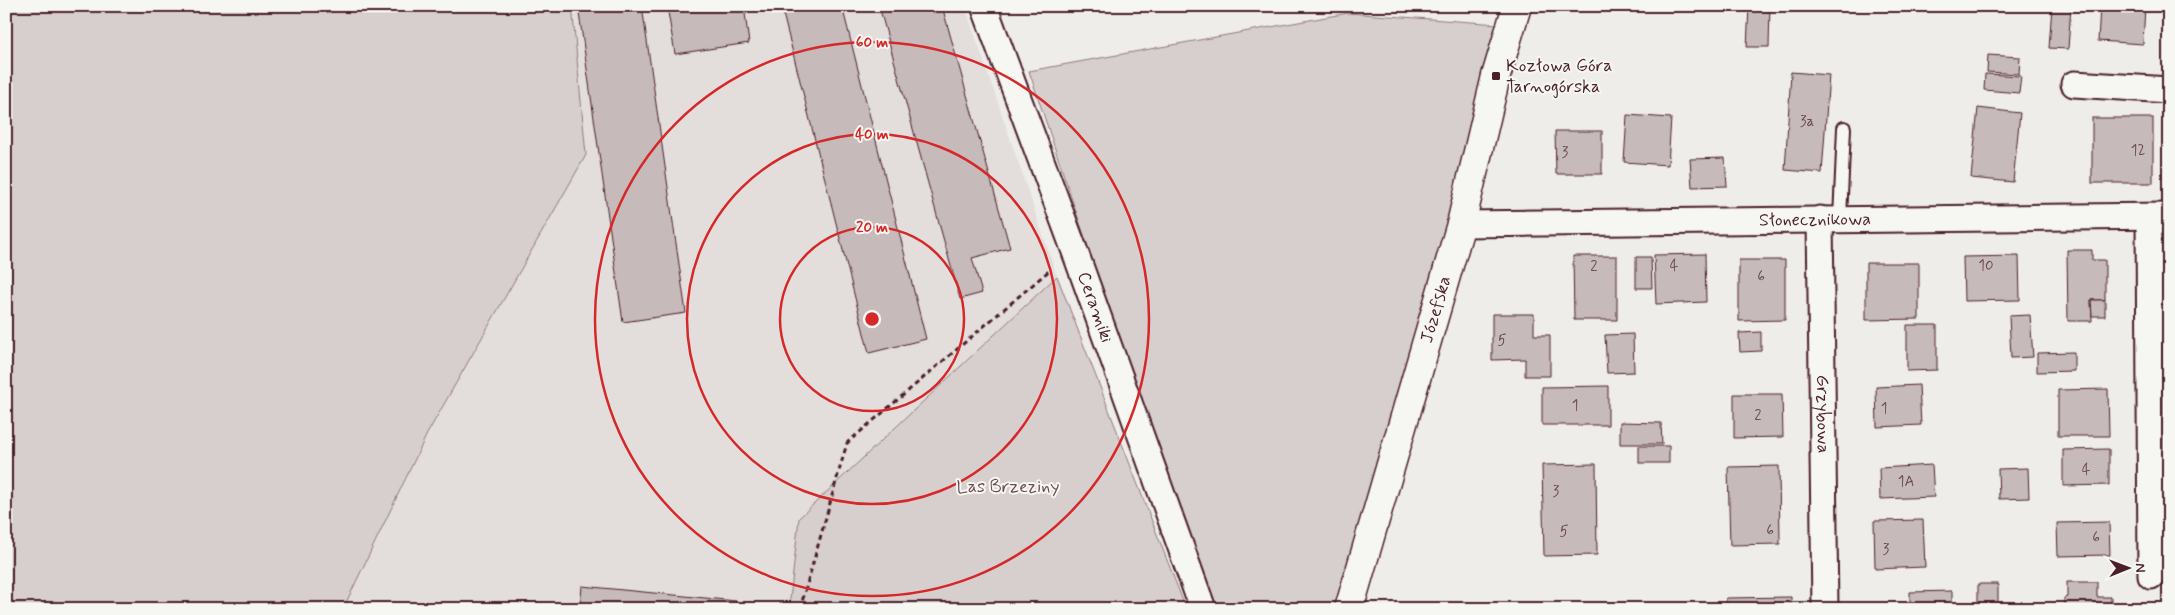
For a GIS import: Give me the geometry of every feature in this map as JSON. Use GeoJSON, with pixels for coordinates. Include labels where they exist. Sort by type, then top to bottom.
{"type":"FeatureCollection","features":[{"type":"Feature","properties":{"kind":"street","name":"Ceramiki"},"geometry":{"type":"LineString","coordinates":[[984,6],[1074,249],[1203,609]]}},
{"type":"Feature","properties":{"kind":"street","name":"Józefska"},"geometry":{"type":"LineString","coordinates":[[1349,609],[1461,224],[1496,76],[1516,6]]}},
{"type":"Feature","properties":{"kind":"street"},"geometry":{"type":"LineString","coordinates":[[2074,84],[2169,90]]}},
{"type":"Feature","properties":{"kind":"street","name":"Słonecznikowa"},"geometry":{"type":"LineString","coordinates":[[1461,224],[2159,216]]}},
{"type":"Feature","properties":{"kind":"street"},"geometry":{"type":"LineString","coordinates":[[2151,576],[2159,216]]}},
{"type":"Feature","properties":{"kind":"street","name":"Grzybowa"},"geometry":{"type":"LineString","coordinates":[[1825,609],[1830,219]]}},
{"type":"Feature","properties":{"kind":"lane"},"geometry":{"type":"LineString","coordinates":[[1830,219],[1844,128]]}},
{"type":"Feature","properties":{"kind":"path"},"geometry":{"type":"LineString","coordinates":[[800,609],[847,443],[1074,249]]}},
{"type":"Feature","properties":{"kind":"shaded area"},"geometry":{"type":"Polygon","coordinates":[[[572,6],[965,6],[1057,276],[799,518],[789,609],[343,609],[427,434],[586,155],[572,6]]]}},
{"type":"Feature","properties":{"kind":"green space"},"geometry":{"type":"Polygon","coordinates":[[[6,6],[572,6],[586,155],[427,434],[343,609],[6,609],[6,6]]]}},
{"type":"Feature","properties":{"kind":"green space"},"geometry":{"type":"Polygon","coordinates":[[[1348,13],[1512,25],[1348,609],[1209,609],[1029,71],[1348,13]]]}},
{"type":"Feature","properties":{"kind":"green space","name":"Las Brzeziny"},"geometry":{"type":"Polygon","coordinates":[[[1057,276],[1186,609],[789,609],[799,518],[1057,276]]]}},
{"type":"Feature","properties":{"kind":"building"},"geometry":{"type":"Polygon","coordinates":[[[578,6],[642,6],[686,313],[623,322],[578,6]]]}},
{"type":"Feature","properties":{"kind":"building"},"geometry":{"type":"Polygon","coordinates":[[[667,6],[744,6],[749,43],[675,54],[667,6]]]}},
{"type":"Feature","properties":{"kind":"building"},"geometry":{"type":"Polygon","coordinates":[[[781,6],[842,6],[926,339],[869,353],[781,6]]]}},
{"type":"Feature","properties":{"kind":"building"},"geometry":{"type":"Polygon","coordinates":[[[879,6],[942,6],[1010,248],[972,258],[982,293],[960,299],[879,6]]]}},
{"type":"Feature","properties":{"kind":"building"},"geometry":{"type":"Polygon","coordinates":[[[1749,6],[1770,6],[1769,47],[1747,47],[1749,6]]]}},
{"type":"Feature","properties":{"kind":"building"},"geometry":{"type":"Polygon","coordinates":[[[2052,6],[2071,6],[2068,49],[2049,48],[2052,6]]]}},
{"type":"Feature","properties":{"kind":"building"},"geometry":{"type":"Polygon","coordinates":[[[2100,6],[2145,6],[2143,44],[2098,41],[2100,6]]]}},
{"type":"Feature","properties":{"kind":"building"},"geometry":{"type":"Polygon","coordinates":[[[1988,55],[2020,57],[2019,74],[1987,72],[1988,55]]]}},
{"type":"Feature","properties":{"kind":"building"},"geometry":{"type":"Polygon","coordinates":[[[1791,72],[1829,75],[1822,173],[1785,170],[1791,72]]]}},
{"type":"Feature","properties":{"kind":"building"},"geometry":{"type":"Polygon","coordinates":[[[1985,74],[2021,76],[2019,93],[1984,90],[1985,74]]]}},
{"type":"Feature","properties":{"kind":"building"},"geometry":{"type":"Polygon","coordinates":[[[1978,108],[2020,113],[2013,182],[1971,178],[1978,108]]]}},
{"type":"Feature","properties":{"kind":"building"},"geometry":{"type":"Polygon","coordinates":[[[1627,115],[1671,118],[1668,165],[1624,162],[1627,115]]]}},
{"type":"Feature","properties":{"kind":"building"},"geometry":{"type":"Polygon","coordinates":[[[2092,118],[2153,118],[2153,183],[2092,183],[2092,118]]]}},
{"type":"Feature","properties":{"kind":"building"},"geometry":{"type":"Polygon","coordinates":[[[1555,131],[1602,131],[1602,174],[1556,174],[1555,131]]]}},
{"type":"Feature","properties":{"kind":"building"},"geometry":{"type":"Polygon","coordinates":[[[1725,158],[1727,186],[1692,187],[1690,159],[1725,158]]]}},
{"type":"Feature","properties":{"kind":"building"},"geometry":{"type":"Polygon","coordinates":[[[2067,250],[2092,250],[2092,260],[2105,260],[2105,300],[2091,300],[2092,321],[2068,321],[2067,250]]]}},
{"type":"Feature","properties":{"kind":"building"},"geometry":{"type":"Polygon","coordinates":[[[1705,254],[1706,302],[1656,304],[1654,255],[1705,254]]]}},
{"type":"Feature","properties":{"kind":"building"},"geometry":{"type":"Polygon","coordinates":[[[1573,256],[1617,256],[1617,320],[1574,320],[1573,256]]]}},
{"type":"Feature","properties":{"kind":"building"},"geometry":{"type":"Polygon","coordinates":[[[2019,256],[2020,300],[1964,301],[1963,257],[2019,256]]]}},
{"type":"Feature","properties":{"kind":"building"},"geometry":{"type":"Polygon","coordinates":[[[1636,257],[1651,257],[1652,288],[1636,288],[1636,257]]]}},
{"type":"Feature","properties":{"kind":"building"},"geometry":{"type":"Polygon","coordinates":[[[1739,260],[1785,260],[1785,320],[1739,321],[1739,260]]]}},
{"type":"Feature","properties":{"kind":"building"},"geometry":{"type":"Polygon","coordinates":[[[1866,263],[1919,263],[1919,319],[1866,320],[1866,263]]]}},
{"type":"Feature","properties":{"kind":"building"},"geometry":{"type":"Polygon","coordinates":[[[2091,300],[2105,300],[2105,316],[2092,316],[2091,300]]]}},
{"type":"Feature","properties":{"kind":"building"},"geometry":{"type":"Polygon","coordinates":[[[1492,314],[1534,314],[1534,335],[1550,335],[1550,376],[1525,376],[1525,359],[1492,360],[1492,314]]]}},
{"type":"Feature","properties":{"kind":"building"},"geometry":{"type":"Polygon","coordinates":[[[2030,315],[2033,357],[2011,358],[2009,316],[2030,315]]]}},
{"type":"Feature","properties":{"kind":"building"},"geometry":{"type":"Polygon","coordinates":[[[1907,325],[1937,325],[1937,370],[1907,371],[1907,325]]]}},
{"type":"Feature","properties":{"kind":"building"},"geometry":{"type":"Polygon","coordinates":[[[1761,332],[1761,351],[1740,352],[1739,333],[1761,332]]]}},
{"type":"Feature","properties":{"kind":"building"},"geometry":{"type":"Polygon","coordinates":[[[1633,334],[1634,372],[1607,373],[1605,335],[1633,334]]]}},
{"type":"Feature","properties":{"kind":"building"},"geometry":{"type":"Polygon","coordinates":[[[2074,352],[2074,371],[2037,372],[2037,353],[2074,352]]]}},
{"type":"Feature","properties":{"kind":"building"},"geometry":{"type":"Polygon","coordinates":[[[1919,385],[1921,425],[1877,427],[1876,387],[1919,385]]]}},
{"type":"Feature","properties":{"kind":"building"},"geometry":{"type":"Polygon","coordinates":[[[1608,386],[1608,425],[1542,425],[1542,387],[1608,386]]]}},
{"type":"Feature","properties":{"kind":"building"},"geometry":{"type":"Polygon","coordinates":[[[2108,389],[2109,436],[2058,436],[2058,390],[2108,389]]]}},
{"type":"Feature","properties":{"kind":"building"},"geometry":{"type":"Polygon","coordinates":[[[1734,394],[1782,394],[1783,437],[1734,438],[1734,394]]]}},
{"type":"Feature","properties":{"kind":"building"},"geometry":{"type":"Polygon","coordinates":[[[1620,422],[1661,423],[1662,444],[1620,444],[1620,422]]]}},
{"type":"Feature","properties":{"kind":"building"},"geometry":{"type":"Polygon","coordinates":[[[1639,446],[1669,446],[1669,463],[1639,463],[1639,446]]]}},
{"type":"Feature","properties":{"kind":"building"},"geometry":{"type":"Polygon","coordinates":[[[2109,449],[2109,485],[2063,486],[2063,450],[2109,449]]]}},
{"type":"Feature","properties":{"kind":"building"},"geometry":{"type":"Polygon","coordinates":[[[1596,464],[1597,555],[1544,556],[1542,465],[1596,464]]]}},
{"type":"Feature","properties":{"kind":"building"},"geometry":{"type":"Polygon","coordinates":[[[1932,465],[1934,497],[1880,499],[1879,468],[1932,465]]]}},
{"type":"Feature","properties":{"kind":"building"},"geometry":{"type":"Polygon","coordinates":[[[1779,466],[1780,544],[1730,545],[1728,467],[1779,466]]]}},
{"type":"Feature","properties":{"kind":"building"},"geometry":{"type":"Polygon","coordinates":[[[2028,468],[2029,498],[1999,499],[1998,469],[2028,468]]]}},
{"type":"Feature","properties":{"kind":"building"},"geometry":{"type":"Polygon","coordinates":[[[1923,520],[1925,567],[1875,569],[1874,521],[1923,520]]]}},
{"type":"Feature","properties":{"kind":"building"},"geometry":{"type":"Polygon","coordinates":[[[2109,522],[2110,555],[2058,556],[2057,523],[2109,522]]]}},
{"type":"Feature","properties":{"kind":"building"},"geometry":{"type":"Polygon","coordinates":[[[2067,582],[2097,582],[2097,597],[2111,597],[2111,609],[2064,609],[2064,598],[2067,597],[2067,582]]]}},
{"type":"Feature","properties":{"kind":"building"},"geometry":{"type":"Polygon","coordinates":[[[1978,584],[1998,584],[1998,609],[1978,609],[1978,584]]]}},
{"type":"Feature","properties":{"kind":"building"},"geometry":{"type":"Polygon","coordinates":[[[582,586],[736,601],[735,609],[580,609],[582,586]]]}},
{"type":"Feature","properties":{"kind":"building"},"geometry":{"type":"Polygon","coordinates":[[[1952,591],[1952,609],[1910,609],[1910,592],[1952,591]]]}},
{"type":"Feature","properties":{"kind":"building"},"geometry":{"type":"Polygon","coordinates":[[[1791,597],[1791,609],[1726,609],[1726,598],[1791,597]]]}},
{"type":"Feature","properties":{"kind":"place","name":"Kozłowa Góra Tarnogórska"},"geometry":{"type":"Point","coordinates":[1496,76]}}]}
